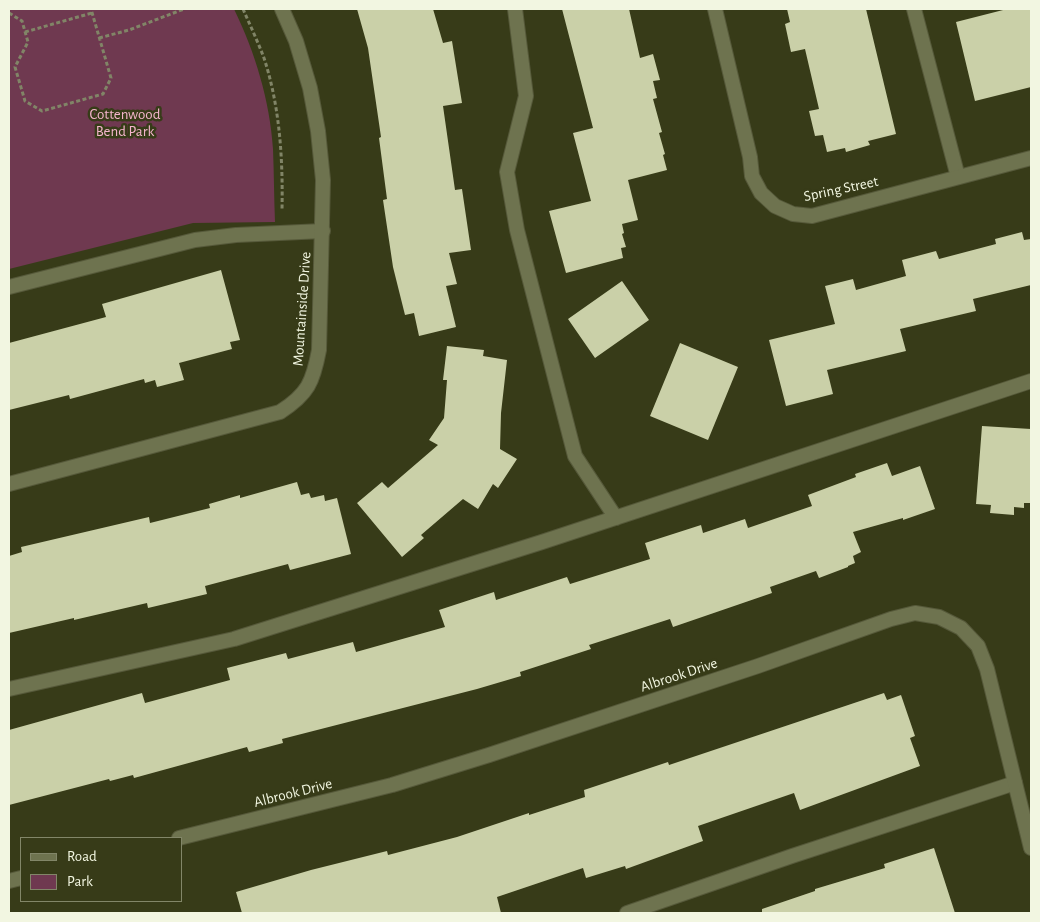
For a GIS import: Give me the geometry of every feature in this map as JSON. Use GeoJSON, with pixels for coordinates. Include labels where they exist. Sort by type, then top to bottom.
{"type":"FeatureCollection","features":[{"type":"Feature","properties":{"kind":"street","name":"Mountainside Drive"},"geometry":{"type":"LineString","coordinates":[[9,484],[280,412],[294,403],[309,385],[314,374],[319,350],[324,180],[310,88],[296,41],[282,9]]}},
{"type":"Feature","properties":{"kind":"street"},"geometry":{"type":"LineString","coordinates":[[515,9],[526,96],[507,172],[517,230],[575,456],[616,518]]}},
{"type":"Feature","properties":{"kind":"street","name":"Spring Street"},"geometry":{"type":"LineString","coordinates":[[714,9],[750,157],[752,176],[761,193],[775,206],[792,214],[812,216],[1031,158]]}},
{"type":"Feature","properties":{"kind":"street"},"geometry":{"type":"LineString","coordinates":[[914,9],[958,177]]}},
{"type":"Feature","properties":{"kind":"street"},"geometry":{"type":"LineString","coordinates":[[9,287],[195,240],[236,235],[323,231]]}},
{"type":"Feature","properties":{"kind":"street"},"geometry":{"type":"LineString","coordinates":[[9,689],[234,639],[542,542],[1031,381]]}},
{"type":"Feature","properties":{"kind":"street","name":"Albrook Drive"},"geometry":{"type":"LineString","coordinates":[[182,837],[392,785],[489,756],[758,666],[891,619],[915,614],[939,617],[961,628],[978,646],[987,669],[1031,848]]}},
{"type":"Feature","properties":{"kind":"street"},"geometry":{"type":"LineString","coordinates":[[627,913],[792,856],[1015,783]]}},
{"type":"Feature","properties":{"kind":"path"},"geometry":{"type":"LineString","coordinates":[[99,38],[129,30],[184,9]]}},
{"type":"Feature","properties":{"kind":"path"},"geometry":{"type":"LineString","coordinates":[[243,9],[264,58],[275,101],[280,140],[281,219]]}},
{"type":"Feature","properties":{"kind":"path"},"geometry":{"type":"LineString","coordinates":[[9,13],[22,21],[28,42],[15,68],[25,101],[42,111],[103,94],[111,78],[92,11],[26,32]]}},
{"type":"Feature","properties":{"kind":"green space","name":"Cottenwood Bend Park"},"geometry":{"type":"Polygon","coordinates":[[[9,9],[234,9],[249,42],[269,113],[273,149],[275,222],[193,223],[9,269],[9,9]]]}},
{"type":"Feature","properties":{"kind":"building"},"geometry":{"type":"Polygon","coordinates":[[[357,9],[433,9],[443,43],[452,41],[462,103],[443,106],[455,190],[462,189],[471,250],[449,253],[457,284],[446,286],[456,327],[419,336],[414,313],[405,315],[393,267],[383,200],[387,199],[379,138],[381,137],[368,48],[357,9]]]}},
{"type":"Feature","properties":{"kind":"building"},"geometry":{"type":"Polygon","coordinates":[[[562,9],[629,9],[640,58],[653,54],[660,80],[653,81],[657,98],[653,99],[662,132],[659,133],[667,170],[628,180],[638,220],[622,224],[624,233],[622,234],[626,247],[621,248],[623,258],[566,273],[549,211],[591,201],[573,133],[593,128],[562,9]]]}},
{"type":"Feature","properties":{"kind":"building"},"geometry":{"type":"Polygon","coordinates":[[[787,9],[866,9],[896,134],[868,141],[870,145],[846,152],[845,148],[827,152],[823,135],[815,136],[809,111],[819,109],[805,49],[791,52],[785,24],[790,22],[787,9]]]}},
{"type":"Feature","properties":{"kind":"building"},"geometry":{"type":"Polygon","coordinates":[[[1007,9],[1031,9],[1031,87],[975,101],[956,22],[1007,9]]]}},
{"type":"Feature","properties":{"kind":"building"},"geometry":{"type":"Polygon","coordinates":[[[1022,232],[1024,240],[1031,239],[1031,285],[973,299],[976,311],[900,329],[906,351],[827,370],[833,394],[786,406],[769,340],[835,324],[825,286],[853,279],[856,290],[906,276],[902,260],[936,251],[939,259],[996,244],[995,239],[1022,232]]]}},
{"type":"Feature","properties":{"kind":"building"},"geometry":{"type":"Polygon","coordinates":[[[221,270],[240,340],[230,342],[232,349],[179,363],[184,380],[157,387],[155,380],[145,383],[144,379],[70,399],[69,395],[9,410],[9,343],[106,317],[102,304],[221,270]]]}},
{"type":"Feature","properties":{"kind":"building"},"geometry":{"type":"Polygon","coordinates":[[[622,281],[649,320],[595,358],[568,319],[622,281]]]}},
{"type":"Feature","properties":{"kind":"building"},"geometry":{"type":"Polygon","coordinates":[[[680,343],[738,367],[708,440],[650,416],[680,343]]]}},
{"type":"Feature","properties":{"kind":"building"},"geometry":{"type":"Polygon","coordinates":[[[447,346],[484,350],[483,356],[507,360],[501,413],[500,449],[517,459],[498,488],[493,484],[478,509],[463,499],[421,535],[424,538],[402,557],[357,503],[382,482],[388,488],[438,445],[429,440],[444,418],[447,380],[443,380],[447,346]]]}},
{"type":"Feature","properties":{"kind":"building"},"geometry":{"type":"Polygon","coordinates":[[[982,426],[1031,429],[1031,503],[1024,503],[1024,508],[1014,507],[1014,515],[990,513],[991,505],[976,504],[982,426]]]}},
{"type":"Feature","properties":{"kind":"building"},"geometry":{"type":"Polygon","coordinates":[[[887,463],[892,476],[920,466],[935,509],[903,520],[903,518],[853,532],[861,552],[853,556],[855,563],[848,567],[819,578],[816,571],[770,587],[772,593],[673,627],[670,619],[589,645],[591,649],[520,672],[521,676],[477,689],[282,739],[283,743],[249,752],[247,747],[134,778],[133,775],[110,781],[109,779],[9,805],[9,730],[142,693],[145,703],[230,680],[227,668],[286,653],[288,659],[353,642],[356,652],[445,627],[439,610],[494,592],[496,600],[567,577],[570,584],[650,559],[645,543],[701,525],[703,533],[745,519],[748,528],[812,506],[808,495],[856,477],[855,474],[887,463]]]}},
{"type":"Feature","properties":{"kind":"building"},"geometry":{"type":"Polygon","coordinates":[[[297,482],[301,495],[309,493],[311,498],[324,495],[325,501],[337,498],[351,554],[290,570],[288,564],[205,586],[207,594],[148,608],[147,603],[9,633],[9,556],[22,552],[21,547],[149,517],[150,523],[210,508],[209,504],[240,495],[240,498],[297,482]]]}},
{"type":"Feature","properties":{"kind":"building"},"geometry":{"type":"Polygon","coordinates":[[[884,693],[887,700],[901,695],[915,736],[910,738],[920,766],[800,810],[794,793],[698,826],[703,841],[626,869],[625,866],[586,878],[583,868],[497,897],[501,913],[242,913],[236,892],[311,870],[387,851],[388,855],[457,837],[529,813],[529,815],[585,797],[584,790],[668,762],[669,765],[884,693]]]}},
{"type":"Feature","properties":{"kind":"building"},"geometry":{"type":"Polygon","coordinates":[[[934,848],[955,913],[762,913],[762,909],[815,891],[815,889],[885,868],[884,864],[934,848]]]}}]}
